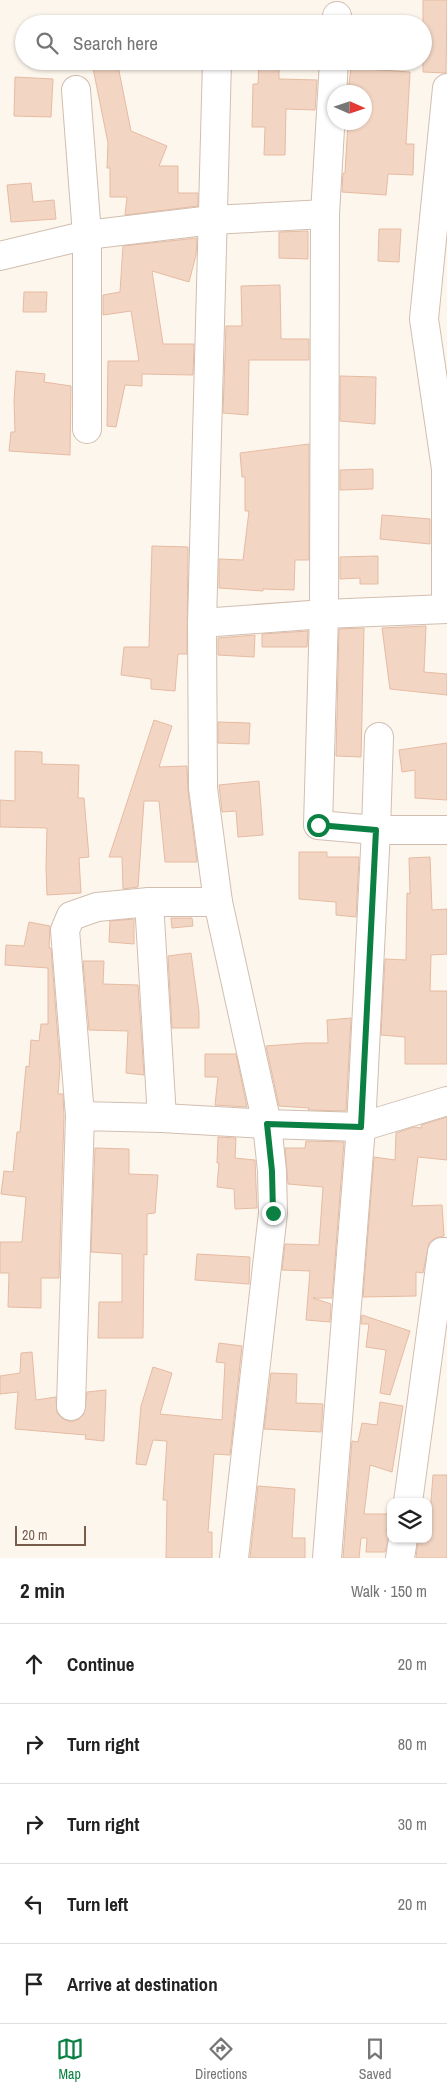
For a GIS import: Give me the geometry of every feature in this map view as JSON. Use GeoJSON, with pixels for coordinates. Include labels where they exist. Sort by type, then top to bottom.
{"type":"FeatureCollection","features":[{"type":"Feature","properties":{"kind":"street"},"geometry":{"type":"LineString","coordinates":[[217,70],[202,623],[203,788],[218,902],[267,1124],[272,1171],[273,1213],[234,1558]]}},
{"type":"Feature","properties":{"kind":"street"},"geometry":{"type":"LineString","coordinates":[[333,70],[325,214],[324,614],[318,825],[376,830],[447,830]]}},
{"type":"Feature","properties":{"kind":"street"},"geometry":{"type":"LineString","coordinates":[[202,623],[324,614],[447,609],[446,469],[424,319],[447,88]]}},
{"type":"Feature","properties":{"kind":"street"},"geometry":{"type":"LineString","coordinates":[[76,90],[87,235],[87,429]]}},
{"type":"Feature","properties":{"kind":"street"},"geometry":{"type":"LineString","coordinates":[[0,256],[87,235],[212,220],[325,214]]}},
{"type":"Feature","properties":{"kind":"street"},"geometry":{"type":"LineString","coordinates":[[327,1558],[361,1127],[376,830],[378,737]]}},
{"type":"Feature","properties":{"kind":"street"},"geometry":{"type":"LineString","coordinates":[[71,1406],[80,1116],[65,930],[71,916],[97,907],[149,902],[218,902]]}},
{"type":"Feature","properties":{"kind":"street"},"geometry":{"type":"LineString","coordinates":[[149,902],[162,1118]]}},
{"type":"Feature","properties":{"kind":"street"},"geometry":{"type":"LineString","coordinates":[[80,1116],[361,1127],[447,1101]]}},
{"type":"Feature","properties":{"kind":"street"},"geometry":{"type":"LineString","coordinates":[[409,1498],[445,1244]]}},
{"type":"Feature","properties":{"kind":"street"},"geometry":{"type":"LineString","coordinates":[[400,1558],[402,1543]]}},
{"type":"Feature","properties":{"kind":"building"},"geometry":{"type":"Polygon","coordinates":[[[423,0],[447,0],[446,73],[423,72],[423,70],[432,70],[432,15],[423,15],[423,0]]]}},
{"type":"Feature","properties":{"kind":"building"},"geometry":{"type":"Polygon","coordinates":[[[93,70],[119,70],[131,131],[167,146],[159,166],[178,166],[178,193],[198,193],[198,206],[125,215],[127,197],[110,197],[110,168],[107,168],[108,143],[93,70]]]}},
{"type":"Feature","properties":{"kind":"building"},"geometry":{"type":"Polygon","coordinates":[[[259,70],[279,70],[279,79],[317,80],[315,110],[286,109],[285,155],[264,155],[265,127],[252,127],[253,84],[258,84],[259,70]]]}},
{"type":"Feature","properties":{"kind":"building"},"geometry":{"type":"Polygon","coordinates":[[[351,70],[410,72],[406,144],[414,144],[413,175],[388,174],[386,195],[342,192],[343,173],[345,173],[348,130],[372,130],[372,85],[349,85],[351,70]]]}},
{"type":"Feature","properties":{"kind":"building"},"geometry":{"type":"Polygon","coordinates":[[[15,77],[53,79],[51,117],[14,116],[15,77]]]}},
{"type":"Feature","properties":{"kind":"building"},"geometry":{"type":"Polygon","coordinates":[[[31,183],[33,202],[54,200],[56,219],[11,222],[7,185],[31,183]]]}},
{"type":"Feature","properties":{"kind":"building"},"geometry":{"type":"Polygon","coordinates":[[[379,229],[401,229],[399,262],[378,261],[379,229]]]}},
{"type":"Feature","properties":{"kind":"building"},"geometry":{"type":"Polygon","coordinates":[[[308,231],[308,259],[279,258],[279,232],[308,231]]]}},
{"type":"Feature","properties":{"kind":"building"},"geometry":{"type":"Polygon","coordinates":[[[197,238],[196,255],[189,282],[152,271],[163,344],[194,344],[193,375],[142,374],[142,386],[125,385],[116,427],[107,426],[108,361],[139,361],[131,311],[103,315],[103,295],[120,292],[123,246],[197,238]]]}},
{"type":"Feature","properties":{"kind":"building"},"geometry":{"type":"Polygon","coordinates":[[[280,285],[281,339],[309,339],[309,360],[249,360],[248,415],[223,413],[226,326],[242,326],[241,286],[280,285]]]}},
{"type":"Feature","properties":{"kind":"building"},"geometry":{"type":"Polygon","coordinates":[[[24,292],[47,292],[46,312],[23,312],[24,292]]]}},
{"type":"Feature","properties":{"kind":"building"},"geometry":{"type":"Polygon","coordinates":[[[16,371],[45,374],[44,382],[71,386],[70,455],[9,451],[11,432],[15,432],[14,401],[16,371]]]}},
{"type":"Feature","properties":{"kind":"building"},"geometry":{"type":"Polygon","coordinates":[[[340,376],[376,377],[375,424],[340,421],[340,376]]]}},
{"type":"Feature","properties":{"kind":"building"},"geometry":{"type":"Polygon","coordinates":[[[309,444],[309,560],[295,560],[294,590],[263,589],[263,591],[219,588],[219,559],[243,560],[249,511],[245,511],[245,477],[242,477],[240,453],[309,444]]]}},
{"type":"Feature","properties":{"kind":"building"},"geometry":{"type":"Polygon","coordinates":[[[373,469],[373,489],[340,490],[340,470],[373,469]]]}},
{"type":"Feature","properties":{"kind":"building"},"geometry":{"type":"Polygon","coordinates":[[[382,515],[430,519],[430,544],[380,539],[382,515]]]}},
{"type":"Feature","properties":{"kind":"building"},"geometry":{"type":"Polygon","coordinates":[[[152,546],[188,547],[187,654],[178,654],[175,691],[151,689],[151,679],[121,675],[124,647],[149,647],[152,546]]]}},
{"type":"Feature","properties":{"kind":"building"},"geometry":{"type":"Polygon","coordinates":[[[378,556],[378,584],[360,584],[360,578],[340,579],[340,557],[378,556]]]}},
{"type":"Feature","properties":{"kind":"building"},"geometry":{"type":"Polygon","coordinates":[[[426,626],[424,672],[447,674],[447,695],[390,689],[382,628],[426,626]]]}},
{"type":"Feature","properties":{"kind":"building"},"geometry":{"type":"Polygon","coordinates":[[[364,628],[361,757],[336,756],[339,629],[364,628]]]}},
{"type":"Feature","properties":{"kind":"building"},"geometry":{"type":"Polygon","coordinates":[[[308,631],[307,647],[262,647],[262,634],[308,631]]]}},
{"type":"Feature","properties":{"kind":"building"},"geometry":{"type":"Polygon","coordinates":[[[255,635],[254,657],[218,655],[218,638],[255,635]]]}},
{"type":"Feature","properties":{"kind":"building"},"geometry":{"type":"Polygon","coordinates":[[[154,720],[172,726],[159,767],[187,766],[197,862],[165,862],[159,801],[144,801],[138,887],[123,889],[122,857],[109,857],[154,720]]]}},
{"type":"Feature","properties":{"kind":"building"},"geometry":{"type":"Polygon","coordinates":[[[218,722],[250,723],[249,744],[218,743],[218,722]]]}},
{"type":"Feature","properties":{"kind":"building"},"geometry":{"type":"Polygon","coordinates":[[[447,743],[447,800],[415,798],[415,770],[402,772],[399,750],[447,743]]]}},
{"type":"Feature","properties":{"kind":"building"},"geometry":{"type":"Polygon","coordinates":[[[15,751],[42,752],[42,764],[79,765],[78,798],[84,798],[89,857],[79,858],[81,893],[47,895],[47,828],[0,827],[0,800],[15,801],[15,751]]]}},
{"type":"Feature","properties":{"kind":"building"},"geometry":{"type":"Polygon","coordinates":[[[259,781],[263,835],[238,837],[236,811],[222,812],[219,785],[259,781]]]}},
{"type":"Feature","properties":{"kind":"building"},"geometry":{"type":"Polygon","coordinates":[[[299,852],[327,852],[327,857],[359,857],[356,917],[336,915],[336,902],[299,899],[299,852]]]}},
{"type":"Feature","properties":{"kind":"building"},"geometry":{"type":"Polygon","coordinates":[[[430,857],[432,910],[447,909],[447,954],[431,955],[430,991],[447,991],[447,1064],[405,1064],[405,1037],[381,1035],[385,959],[406,960],[407,893],[410,894],[409,858],[430,857]]]}},
{"type":"Feature","properties":{"kind":"building"},"geometry":{"type":"Polygon","coordinates":[[[171,918],[192,918],[193,926],[172,928],[171,918]]]}},
{"type":"Feature","properties":{"kind":"building"},"geometry":{"type":"Polygon","coordinates":[[[134,919],[134,944],[109,942],[110,921],[134,919]]]}},
{"type":"Feature","properties":{"kind":"building"},"geometry":{"type":"Polygon","coordinates":[[[29,922],[50,926],[49,948],[51,948],[60,1066],[58,1094],[63,1094],[64,1116],[59,1278],[41,1278],[41,1308],[8,1307],[9,1273],[0,1273],[0,1242],[22,1242],[26,1197],[1,1194],[4,1171],[13,1172],[17,1132],[20,1132],[26,1066],[29,1067],[31,1040],[39,1041],[41,1024],[48,1024],[48,968],[5,965],[6,945],[24,946],[29,922]]]}},
{"type":"Feature","properties":{"kind":"building"},"geometry":{"type":"Polygon","coordinates":[[[191,953],[199,1012],[199,1028],[172,1028],[168,956],[191,953]]]}},
{"type":"Feature","properties":{"kind":"building"},"geometry":{"type":"Polygon","coordinates":[[[83,961],[104,961],[103,984],[138,985],[144,1075],[126,1073],[128,1031],[89,1030],[83,961]]]}},
{"type":"Feature","properties":{"kind":"building"},"geometry":{"type":"Polygon","coordinates":[[[351,1018],[346,1111],[308,1110],[309,1108],[279,1106],[266,1046],[328,1043],[327,1020],[351,1018]]]}},
{"type":"Feature","properties":{"kind":"building"},"geometry":{"type":"Polygon","coordinates":[[[205,1054],[236,1054],[247,1107],[215,1105],[218,1077],[205,1077],[205,1054]]]}},
{"type":"Feature","properties":{"kind":"building"},"geometry":{"type":"Polygon","coordinates":[[[447,1117],[447,1160],[418,1157],[412,1206],[442,1205],[444,1236],[435,1238],[429,1243],[423,1273],[416,1272],[416,1296],[363,1297],[374,1157],[395,1160],[396,1133],[414,1127],[422,1128],[421,1125],[447,1117]]]}},
{"type":"Feature","properties":{"kind":"building"},"geometry":{"type":"Polygon","coordinates":[[[218,1137],[236,1138],[235,1158],[255,1160],[257,1208],[235,1209],[234,1189],[217,1187],[219,1163],[217,1163],[218,1137]]]}},
{"type":"Feature","properties":{"kind":"building"},"geometry":{"type":"Polygon","coordinates":[[[306,1141],[344,1142],[332,1298],[313,1298],[331,1304],[330,1322],[306,1320],[310,1271],[282,1270],[285,1244],[319,1245],[323,1187],[288,1184],[285,1148],[305,1148],[306,1141]]]}},
{"type":"Feature","properties":{"kind":"building"},"geometry":{"type":"Polygon","coordinates":[[[95,1148],[129,1149],[129,1174],[158,1175],[155,1213],[147,1214],[147,1255],[144,1254],[143,1338],[98,1338],[99,1302],[122,1302],[122,1254],[91,1252],[95,1148]]]}},
{"type":"Feature","properties":{"kind":"building"},"geometry":{"type":"Polygon","coordinates":[[[197,1254],[250,1257],[249,1284],[195,1280],[197,1254]]]}},
{"type":"Feature","properties":{"kind":"building"},"geometry":{"type":"Polygon","coordinates":[[[362,1315],[410,1331],[390,1395],[380,1393],[386,1350],[366,1347],[369,1324],[361,1324],[362,1315]]]}},
{"type":"Feature","properties":{"kind":"building"},"geometry":{"type":"Polygon","coordinates":[[[219,1343],[242,1346],[230,1455],[214,1454],[208,1532],[212,1532],[212,1558],[166,1558],[167,1500],[163,1500],[167,1441],[153,1440],[146,1465],[136,1464],[141,1406],[153,1367],[172,1373],[160,1414],[222,1420],[225,1363],[216,1362],[219,1343]]]}},
{"type":"Feature","properties":{"kind":"building"},"geometry":{"type":"Polygon","coordinates":[[[32,1352],[36,1400],[56,1397],[57,1413],[63,1419],[71,1422],[79,1419],[84,1414],[87,1392],[106,1390],[104,1441],[85,1439],[86,1435],[15,1429],[18,1392],[0,1394],[0,1376],[20,1373],[21,1353],[32,1352]]]}},
{"type":"Feature","properties":{"kind":"building"},"geometry":{"type":"Polygon","coordinates":[[[271,1373],[297,1374],[296,1403],[323,1404],[321,1432],[264,1429],[271,1373]]]}},
{"type":"Feature","properties":{"kind":"building"},"geometry":{"type":"Polygon","coordinates":[[[380,1402],[403,1406],[392,1472],[370,1465],[364,1514],[387,1514],[387,1543],[385,1552],[366,1552],[367,1538],[361,1538],[359,1558],[343,1558],[352,1441],[358,1442],[362,1423],[377,1425],[380,1402]]]}},
{"type":"Feature","properties":{"kind":"building"},"geometry":{"type":"Polygon","coordinates":[[[433,1475],[447,1475],[447,1558],[416,1558],[418,1543],[432,1543],[433,1475]]]}},
{"type":"Feature","properties":{"kind":"building"},"geometry":{"type":"Polygon","coordinates":[[[258,1486],[295,1489],[292,1538],[305,1538],[305,1558],[250,1558],[258,1486]]]}},
{"type":"Feature","properties":{"kind":"route"},"geometry":{"type":"LineString","coordinates":[[273,1213],[272,1171],[267,1124],[361,1127],[376,830],[318,825]]}}]}
